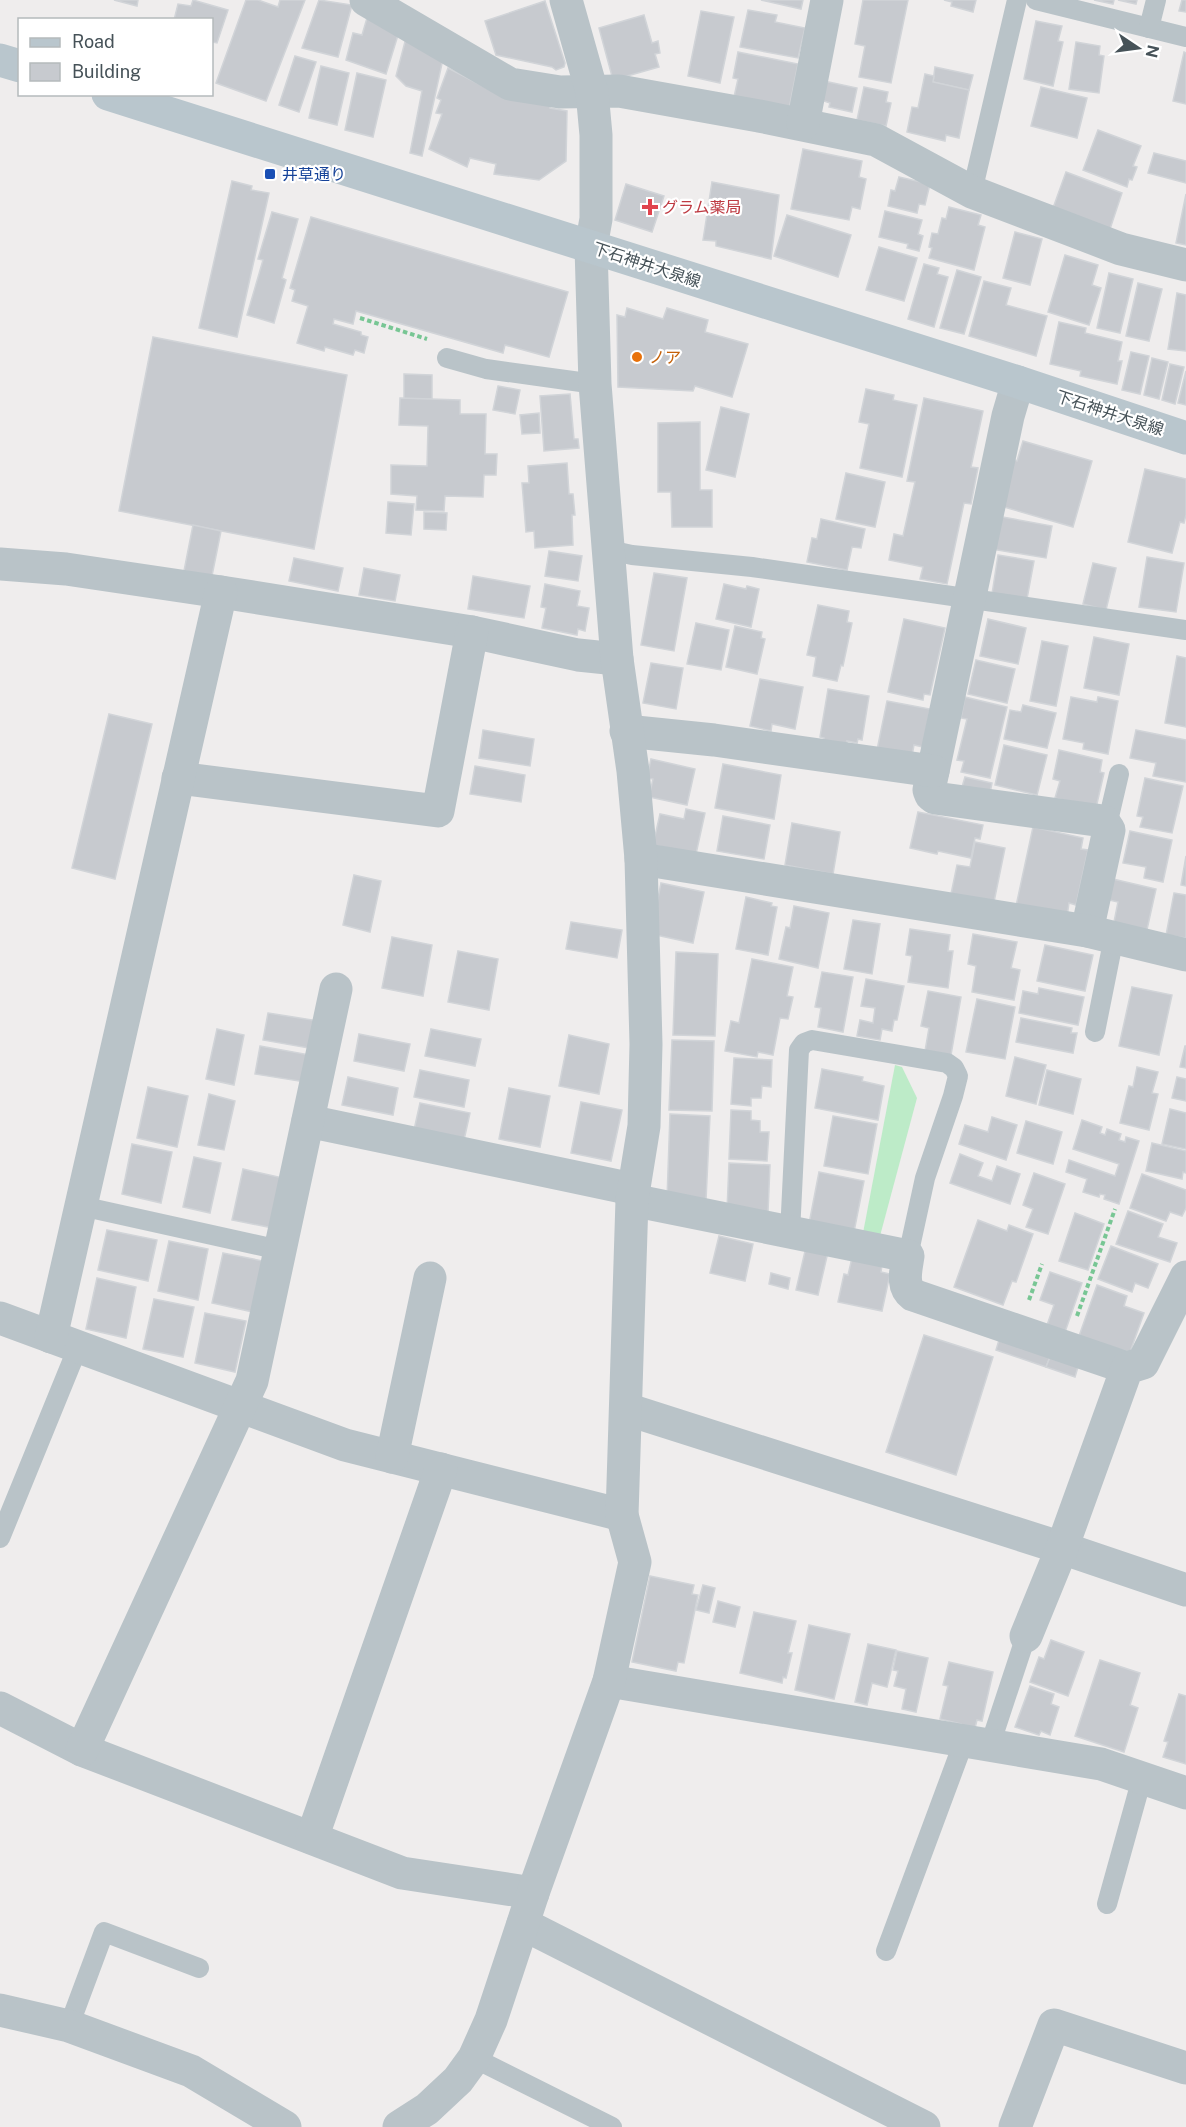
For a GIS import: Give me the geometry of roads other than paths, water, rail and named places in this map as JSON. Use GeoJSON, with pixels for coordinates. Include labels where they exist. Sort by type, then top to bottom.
{"type":"FeatureCollection","features":[{"type":"Feature","properties":{"kind":"main road"},"geometry":{"type":"LineString","coordinates":[[0,60],[18,65]]}},
{"type":"Feature","properties":{"kind":"main road","name":"下石神井大泉線"},"geometry":{"type":"LineString","coordinates":[[114,96],[1018,382],[1186,438]]}},
{"type":"Feature","properties":{"kind":"street"},"geometry":{"type":"LineString","coordinates":[[366,0],[510,84],[560,92],[619,91],[803,124],[876,140],[972,192],[1121,249],[1186,265]]}},
{"type":"Feature","properties":{"kind":"street"},"geometry":{"type":"LineString","coordinates":[[399,2127],[427,2109],[458,2080],[474,2058],[491,2020],[533,1893],[609,1681],[635,1562],[622,1515],[632,1195],[644,1126],[646,1044],[641,859],[633,771],[617,659],[595,384],[591,247],[596,219],[596,135],[592,92],[566,0]]}},
{"type":"Feature","properties":{"kind":"street"},"geometry":{"type":"LineString","coordinates":[[803,124],[827,0]]}},
{"type":"Feature","properties":{"kind":"street"},"geometry":{"type":"LineString","coordinates":[[1018,382],[1008,416],[968,598],[929,790],[936,798],[1103,821],[1109,830],[1100,934]]}},
{"type":"Feature","properties":{"kind":"street"},"geometry":{"type":"LineString","coordinates":[[0,564],[66,569],[221,592],[472,632],[578,655],[617,659]]}},
{"type":"Feature","properties":{"kind":"street"},"geometry":{"type":"LineString","coordinates":[[65,1342],[81,1206],[221,592]]}},
{"type":"Feature","properties":{"kind":"street"},"geometry":{"type":"LineString","coordinates":[[178,778],[438,811],[472,632]]}},
{"type":"Feature","properties":{"kind":"street"},"geometry":{"type":"LineString","coordinates":[[626,731],[714,740],[933,771]]}},
{"type":"Feature","properties":{"kind":"street"},"geometry":{"type":"LineString","coordinates":[[641,859],[1100,934],[1186,955]]}},
{"type":"Feature","properties":{"kind":"street"},"geometry":{"type":"LineString","coordinates":[[82,1750],[252,1381],[336,989]]}},
{"type":"Feature","properties":{"kind":"street"},"geometry":{"type":"LineString","coordinates":[[308,1121],[790,1233],[908,1256],[905,1284],[907,1291],[913,1295],[1127,1368],[1143,1363],[1186,1277]]}},
{"type":"Feature","properties":{"kind":"street"},"geometry":{"type":"LineString","coordinates":[[392,1457],[430,1278]]}},
{"type":"Feature","properties":{"kind":"street"},"geometry":{"type":"LineString","coordinates":[[0,1318],[345,1445],[622,1515]]}},
{"type":"Feature","properties":{"kind":"street"},"geometry":{"type":"LineString","coordinates":[[1026,1636],[1062,1548],[1127,1368]]}},
{"type":"Feature","properties":{"kind":"street"},"geometry":{"type":"LineString","coordinates":[[626,1409],[1062,1548],[1186,1590]]}},
{"type":"Feature","properties":{"kind":"street"},"geometry":{"type":"LineString","coordinates":[[312,1838],[441,1469]]}},
{"type":"Feature","properties":{"kind":"street"},"geometry":{"type":"LineString","coordinates":[[609,1681],[1101,1764],[1186,1793]]}},
{"type":"Feature","properties":{"kind":"street"},"geometry":{"type":"LineString","coordinates":[[0,1708],[82,1750],[402,1873],[533,1893]]}},
{"type":"Feature","properties":{"kind":"street"},"geometry":{"type":"LineString","coordinates":[[523,1924],[924,2127]]}},
{"type":"Feature","properties":{"kind":"street"},"geometry":{"type":"LineString","coordinates":[[0,2010],[69,2026],[191,2071],[285,2127]]}},
{"type":"Feature","properties":{"kind":"street"},"geometry":{"type":"LineString","coordinates":[[1015,2127],[1054,2025],[1186,2068]]}},
{"type":"Feature","properties":{"kind":"lane"},"geometry":{"type":"LineString","coordinates":[[972,192],[1017,0]]}},
{"type":"Feature","properties":{"kind":"lane"},"geometry":{"type":"LineString","coordinates":[[1036,0],[1186,37]]}},
{"type":"Feature","properties":{"kind":"lane"},"geometry":{"type":"LineString","coordinates":[[1149,28],[1155,0]]}},
{"type":"Feature","properties":{"kind":"lane"},"geometry":{"type":"LineString","coordinates":[[447,358],[486,369],[595,384]]}},
{"type":"Feature","properties":{"kind":"lane"},"geometry":{"type":"LineString","coordinates":[[609,550],[632,555],[752,567],[1186,630]]}},
{"type":"Feature","properties":{"kind":"lane"},"geometry":{"type":"LineString","coordinates":[[1106,824],[1119,774]]}},
{"type":"Feature","properties":{"kind":"lane"},"geometry":{"type":"LineString","coordinates":[[1095,1032],[1100,934]]}},
{"type":"Feature","properties":{"kind":"lane"},"geometry":{"type":"LineString","coordinates":[[790,1233],[799,1050],[804,1043],[812,1040],[947,1063],[954,1068],[958,1076],[925,1178],[908,1256]]}},
{"type":"Feature","properties":{"kind":"lane"},"geometry":{"type":"LineString","coordinates":[[81,1206],[280,1250]]}},
{"type":"Feature","properties":{"kind":"lane"},"geometry":{"type":"LineString","coordinates":[[0,1538],[65,1342]]}},
{"type":"Feature","properties":{"kind":"lane"},"geometry":{"type":"LineString","coordinates":[[886,1950],[1026,1636]]}},
{"type":"Feature","properties":{"kind":"lane"},"geometry":{"type":"LineString","coordinates":[[1107,1904],[1142,1778]]}},
{"type":"Feature","properties":{"kind":"lane"},"geometry":{"type":"LineString","coordinates":[[69,2026],[104,1932],[199,1968]]}},
{"type":"Feature","properties":{"kind":"lane"},"geometry":{"type":"LineString","coordinates":[[474,2058],[612,2127]]}},
{"type":"Feature","properties":{"kind":"place","name":"井草通り"},"geometry":{"type":"Point","coordinates":[270,174]}},
{"type":"Feature","properties":{"kind":"place","name":"グラム薬局"},"geometry":{"type":"Point","coordinates":[650,207]}},
{"type":"Feature","properties":{"kind":"place","name":"ノア"},"geometry":{"type":"Point","coordinates":[637,357]}}]}
